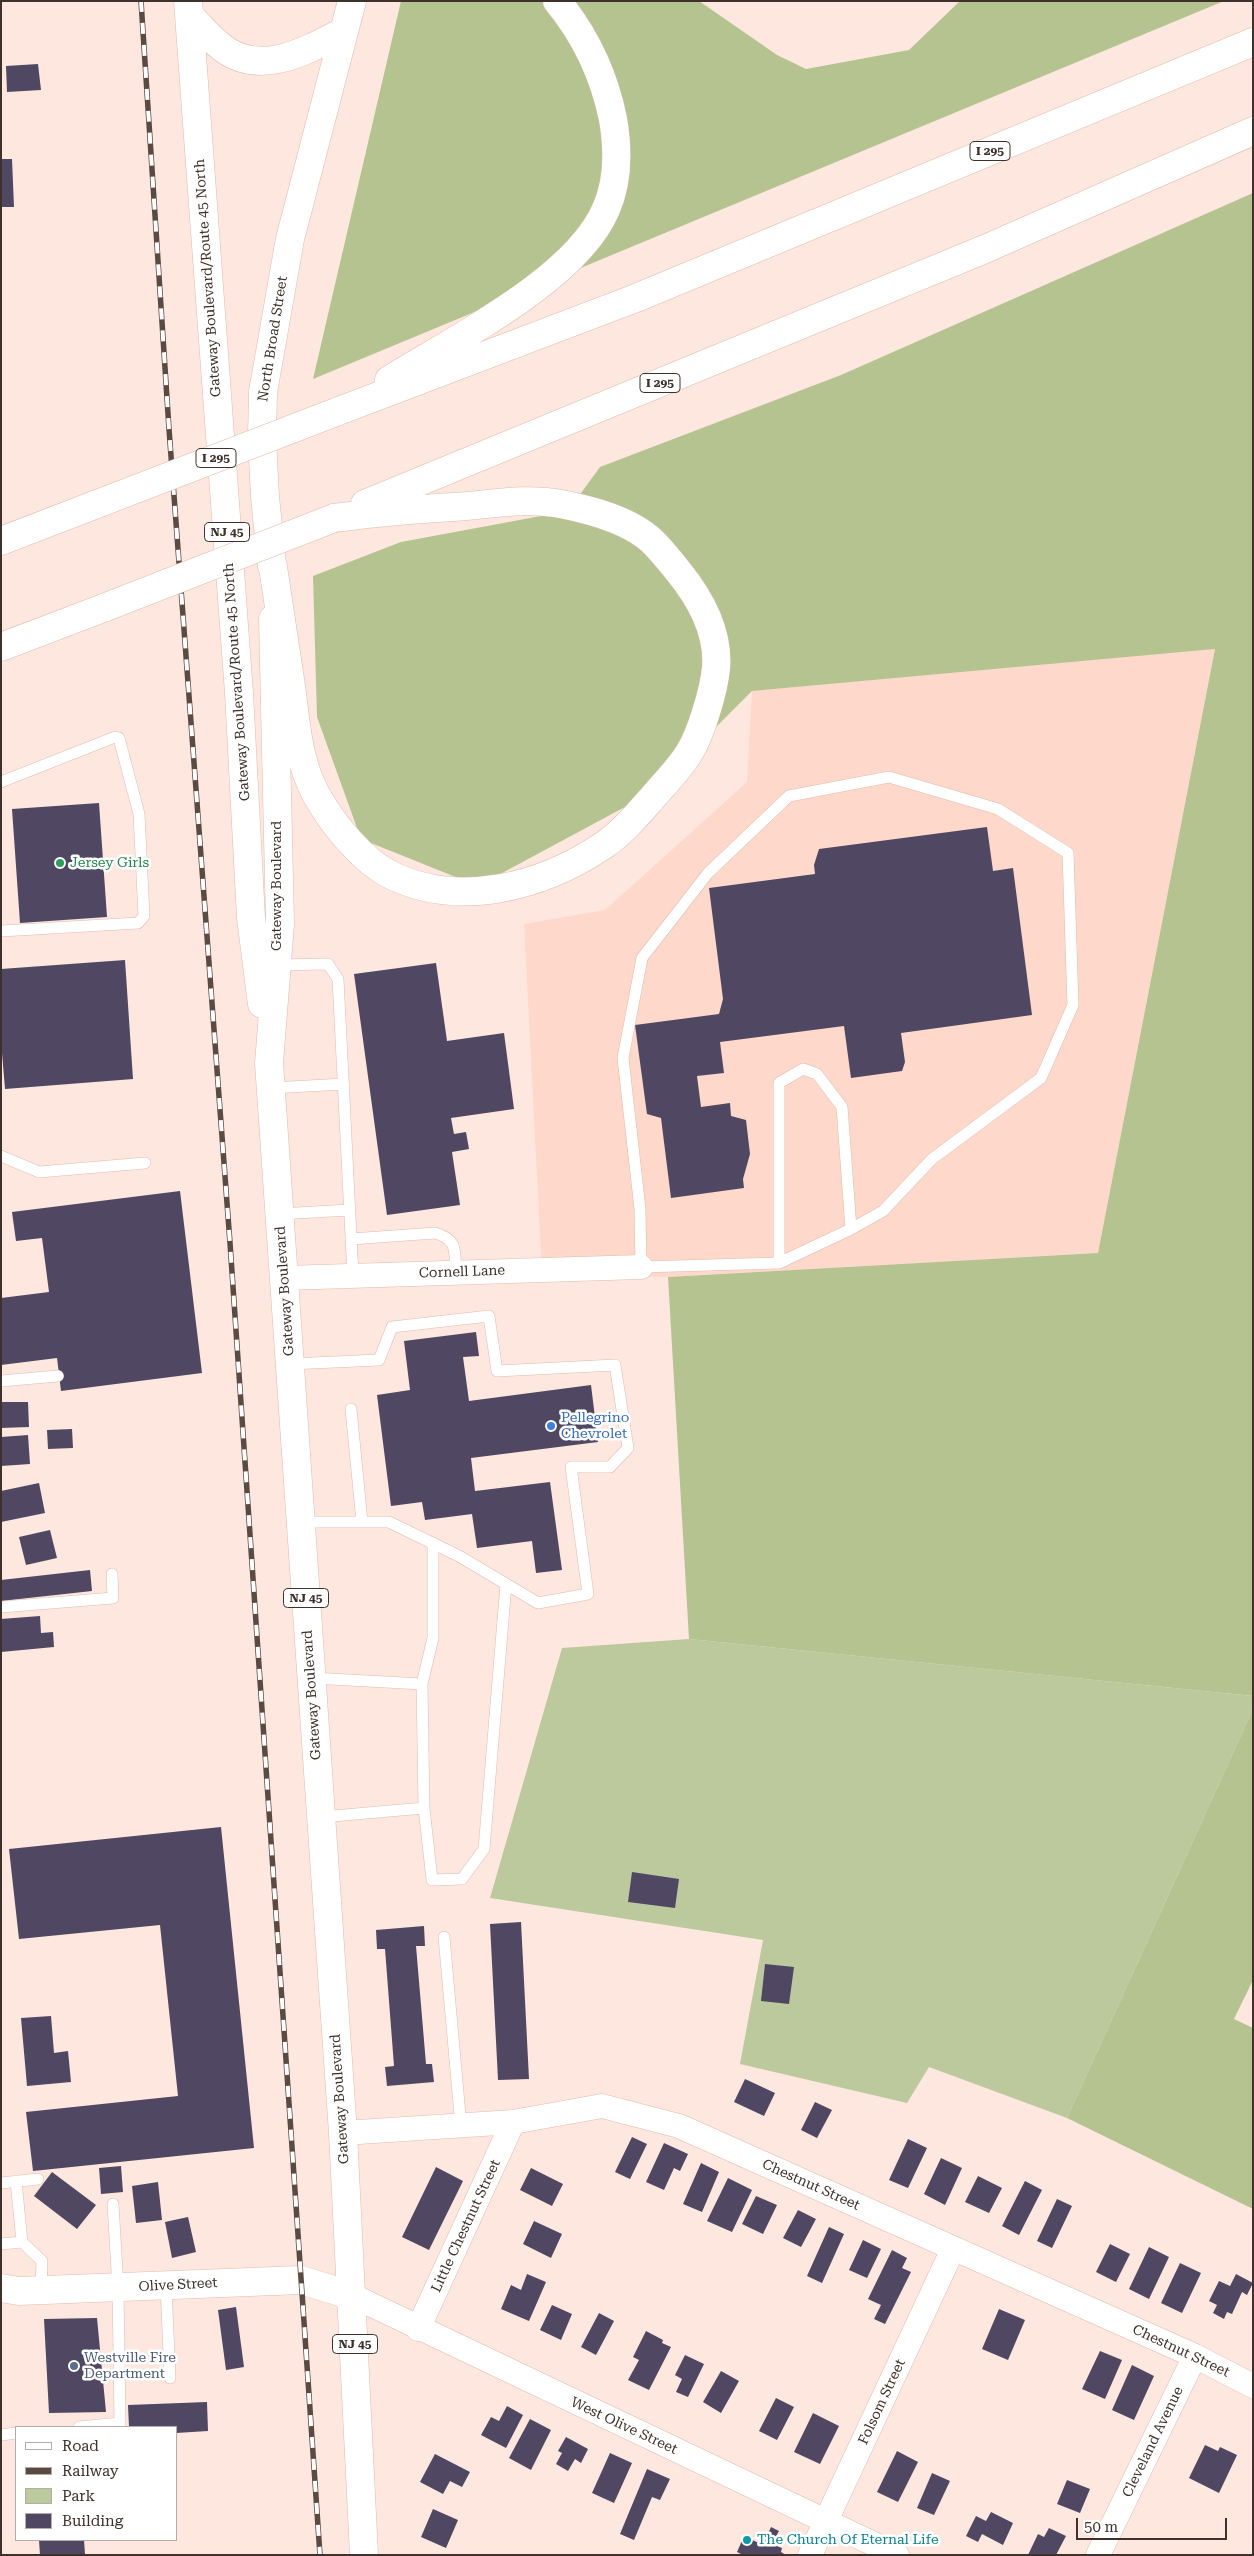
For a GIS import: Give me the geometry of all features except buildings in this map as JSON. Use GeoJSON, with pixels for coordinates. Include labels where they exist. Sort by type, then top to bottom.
{"type":"FeatureCollection","features":[{"type":"Feature","properties":{"kind":"main road","name":"North Broad Street"},"geometry":{"type":"LineString","coordinates":[[276,775],[272,687],[272,567],[264,477],[263,392],[290,239],[352,1]]}},
{"type":"Feature","properties":{"kind":"main road"},"geometry":{"type":"LineString","coordinates":[[336,412],[487,320],[546,280],[579,249],[602,216],[615,176],[616,145],[610,106],[605,86],[589,49],[557,1]]}},
{"type":"Feature","properties":{"kind":"main road"},"geometry":{"type":"LineString","coordinates":[[189,8],[220,46],[239,56],[261,62],[298,54],[344,31]]}},
{"type":"Feature","properties":{"kind":"main road","name":"Gateway Boulevard/Route 45 North"},"geometry":{"type":"LineString","coordinates":[[189,8],[239,693],[251,918],[270,1075]]}},
{"type":"Feature","properties":{"kind":"main road"},"geometry":{"type":"LineString","coordinates":[[1192,68],[1253,24]]}},
{"type":"Feature","properties":{"kind":"main road","name":"I 295"},"geometry":{"type":"LineString","coordinates":[[1,541],[636,298],[1253,42]]}},
{"type":"Feature","properties":{"kind":"main road","name":"I 295"},"geometry":{"type":"LineString","coordinates":[[1,647],[334,518],[985,249],[1253,132]]}},
{"type":"Feature","properties":{"kind":"main road"},"geometry":{"type":"LineString","coordinates":[[985,249],[1140,193],[1253,144]]}},
{"type":"Feature","properties":{"kind":"main road"},"geometry":{"type":"LineString","coordinates":[[272,567],[304,771],[323,807],[353,845],[386,873],[422,887],[475,891],[509,888],[541,878],[605,845],[630,823],[690,752],[710,699],[716,667],[713,634],[703,606],[690,586],[651,540],[620,521],[590,510],[557,503],[486,502],[457,507],[409,508],[334,518]]}},
{"type":"Feature","properties":{"kind":"main road","name":"Gateway Boulevard"},"geometry":{"type":"LineString","coordinates":[[276,775],[280,924],[270,1075],[343,2133],[353,2296],[364,2555]]}},
{"type":"Feature","properties":{"kind":"main road","name":"Olive Street"},"geometry":{"type":"LineString","coordinates":[[1,2288],[41,2290],[118,2288],[301,2280],[353,2296]]}},
{"type":"Feature","properties":{"kind":"street","name":"Cornell Lane"},"geometry":{"type":"LineString","coordinates":[[284,1278],[641,1267]]}},
{"type":"Feature","properties":{"kind":"street","name":"Chestnut Street"},"geometry":{"type":"LineString","coordinates":[[343,2133],[513,2122],[602,2106],[679,2126],[1195,2356],[1253,2386]]}},
{"type":"Feature","properties":{"kind":"street","name":"Little Chestnut Street"},"geometry":{"type":"LineString","coordinates":[[418,2329],[513,2122]]}},
{"type":"Feature","properties":{"kind":"street","name":"Folsom Street"},"geometry":{"type":"LineString","coordinates":[[810,2555],[953,2249]]}},
{"type":"Feature","properties":{"kind":"street","name":"West Olive Street"},"geometry":{"type":"LineString","coordinates":[[353,2296],[418,2329],[897,2555]]}},
{"type":"Feature","properties":{"kind":"street","name":"Cleveland Avenue"},"geometry":{"type":"LineString","coordinates":[[1098,2555],[1195,2356]]}},
{"type":"Feature","properties":{"kind":"lane"},"geometry":{"type":"LineString","coordinates":[[1,782],[119,738],[139,814],[144,916],[138,923],[1,932]]}},
{"type":"Feature","properties":{"kind":"lane"},"geometry":{"type":"LineString","coordinates":[[889,777],[998,809],[1068,853],[1073,1005],[1041,1078],[932,1160],[883,1211],[851,1229],[779,1263],[641,1267],[640,1210],[623,1058],[642,958],[708,873],[789,796],[889,777]]}},
{"type":"Feature","properties":{"kind":"lane"},"geometry":{"type":"LineString","coordinates":[[276,965],[328,964],[338,979],[352,1276]]}},
{"type":"Feature","properties":{"kind":"lane"},"geometry":{"type":"LineString","coordinates":[[779,1263],[779,1083],[803,1069],[817,1074],[842,1107],[851,1229]]}},
{"type":"Feature","properties":{"kind":"lane"},"geometry":{"type":"LineString","coordinates":[[270,1075],[344,1084]]}},
{"type":"Feature","properties":{"kind":"lane"},"geometry":{"type":"LineString","coordinates":[[1,1156],[39,1172],[145,1163]]}},
{"type":"Feature","properties":{"kind":"lane"},"geometry":{"type":"LineString","coordinates":[[279,1214],[349,1210]]}},
{"type":"Feature","properties":{"kind":"lane"},"geometry":{"type":"LineString","coordinates":[[350,1239],[435,1233],[448,1237],[454,1244],[456,1272]]}},
{"type":"Feature","properties":{"kind":"lane"},"geometry":{"type":"LineString","coordinates":[[290,1364],[379,1360],[392,1327],[489,1316],[497,1371],[615,1365],[628,1448],[610,1467],[571,1467],[588,1594],[538,1603],[459,1556],[389,1522],[301,1522]]}},
{"type":"Feature","properties":{"kind":"lane"},"geometry":{"type":"LineString","coordinates":[[1,1381],[58,1376]]}},
{"type":"Feature","properties":{"kind":"lane"},"geometry":{"type":"LineString","coordinates":[[351,1409],[362,1522]]}},
{"type":"Feature","properties":{"kind":"lane"},"geometry":{"type":"LineString","coordinates":[[433,1543],[434,1638],[422,1684],[424,1808],[432,1880],[462,1879],[484,1849],[506,1584]]}},
{"type":"Feature","properties":{"kind":"lane"},"geometry":{"type":"LineString","coordinates":[[1,1607],[113,1598],[112,1574]]}},
{"type":"Feature","properties":{"kind":"lane"},"geometry":{"type":"LineString","coordinates":[[311,1678],[422,1684]]}},
{"type":"Feature","properties":{"kind":"lane"},"geometry":{"type":"LineString","coordinates":[[320,1817],[424,1808]]}},
{"type":"Feature","properties":{"kind":"lane"},"geometry":{"type":"LineString","coordinates":[[444,1937],[461,2126]]}},
{"type":"Feature","properties":{"kind":"lane"},"geometry":{"type":"LineString","coordinates":[[1,2183],[38,2179]]}},
{"type":"Feature","properties":{"kind":"lane"},"geometry":{"type":"LineString","coordinates":[[16,2181],[22,2242],[42,2261],[41,2290]]}},
{"type":"Feature","properties":{"kind":"lane"},"geometry":{"type":"LineString","coordinates":[[89,2426],[120,2423],[118,2288],[113,2204]]}},
{"type":"Feature","properties":{"kind":"lane"},"geometry":{"type":"LineString","coordinates":[[1,2244],[22,2242]]}},
{"type":"Feature","properties":{"kind":"lane"},"geometry":{"type":"LineString","coordinates":[[166,2286],[170,2378]]}},
{"type":"Feature","properties":{"kind":"lane"},"geometry":{"type":"LineString","coordinates":[[1,2435],[15,2433]]}},
{"type":"Feature","properties":{"kind":"shaded area"},"geometry":{"type":"Polygon","coordinates":[[[1215,649],[1098,1253],[668,1277],[542,1273],[524,924],[605,910],[747,782],[752,691],[1215,649]]]}},
{"type":"Feature","properties":{"kind":"green space"},"geometry":{"type":"Polygon","coordinates":[[[401,1],[699,1],[777,55],[806,69],[909,50],[960,1],[1224,1],[313,379],[401,1]]]}},
{"type":"Feature","properties":{"kind":"green space"},"geometry":{"type":"Polygon","coordinates":[[[1253,193],[1253,1696],[689,1639],[668,1277],[1098,1253],[1215,649],[752,691],[649,794],[478,886],[361,839],[317,717],[313,576],[401,542],[568,511],[600,467],[841,375],[1253,193]]]}},
{"type":"Feature","properties":{"kind":"green space"},"geometry":{"type":"Polygon","coordinates":[[[689,1639],[1253,1696],[1253,1709],[1067,2118],[929,2067],[907,2103],[740,2064],[763,1940],[490,1898],[562,1648],[689,1639]]]}},
{"type":"Feature","properties":{"kind":"green space"},"geometry":{"type":"Polygon","coordinates":[[[1253,1709],[1253,1980],[1234,2019],[1253,2028],[1253,2209],[1067,2118],[1253,1709]]]}},
{"type":"Feature","properties":{"kind":"railway"},"geometry":{"type":"LineString","coordinates":[[141,1],[169,429],[230,1243],[320,2555]]}},
{"type":"Feature","properties":{"kind":"place","name":"Jersey Girls"},"geometry":{"type":"Point","coordinates":[60,863]}},
{"type":"Feature","properties":{"kind":"place","name":"Pellegrino Chevrolet"},"geometry":{"type":"Point","coordinates":[551,1426]}},
{"type":"Feature","properties":{"kind":"place","name":"Westville Fire Department"},"geometry":{"type":"Point","coordinates":[74,2366]}},
{"type":"Feature","properties":{"kind":"place","name":"The Church Of Eternal Life"},"geometry":{"type":"Point","coordinates":[747,2540]}}]}
